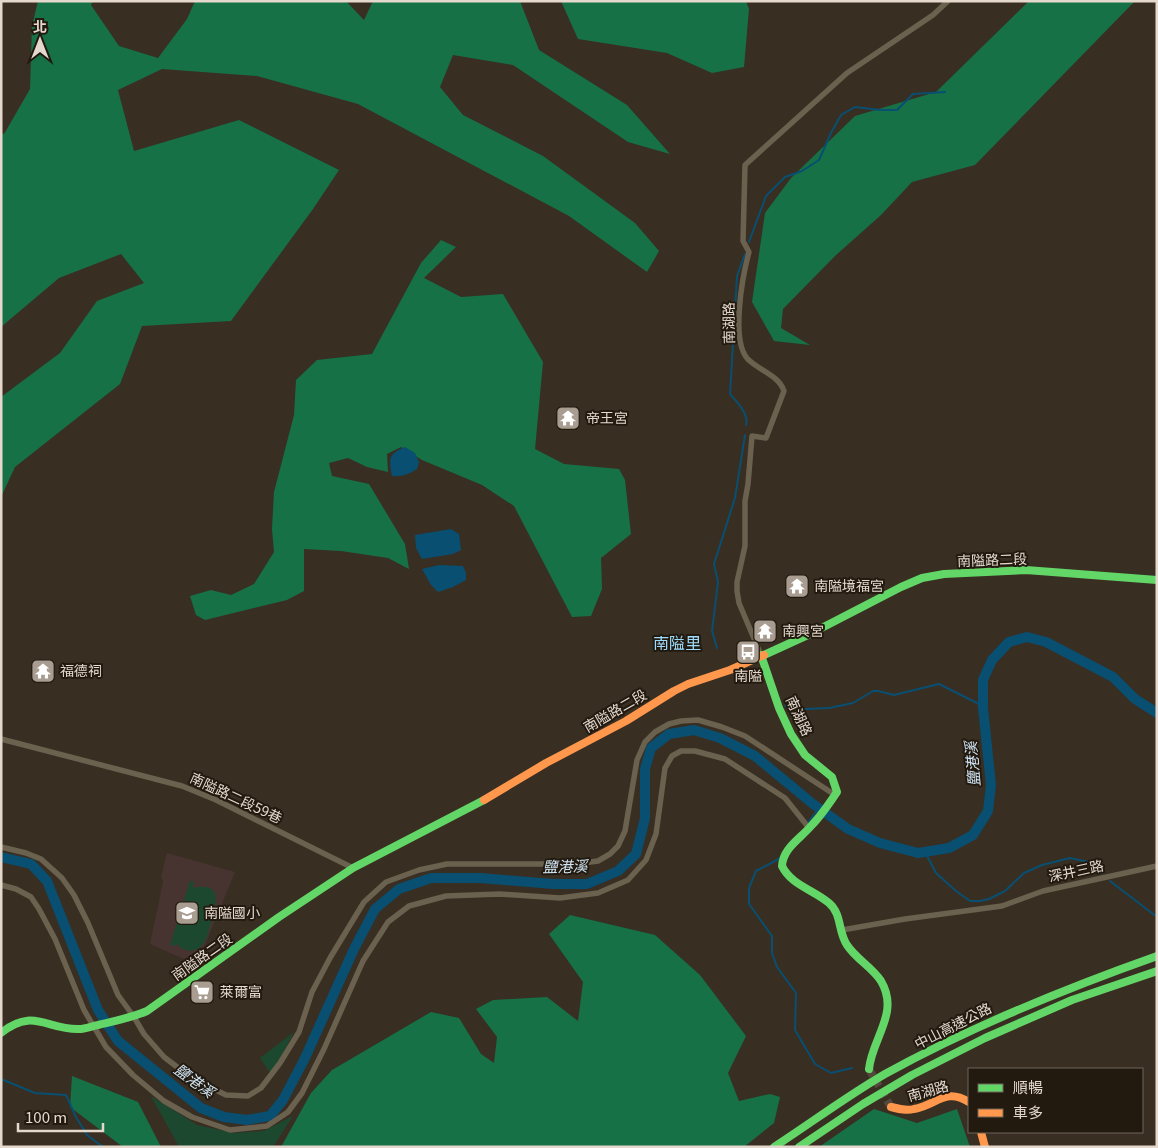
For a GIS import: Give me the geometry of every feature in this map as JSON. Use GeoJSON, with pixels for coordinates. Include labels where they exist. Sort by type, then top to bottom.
{"type":"FeatureCollection","features":[{"type":"Feature","properties":{"kind":"main road","name":"南隘路二段"},"geometry":{"type":"LineString","coordinates":[[1,1033],[26,1020],[41,1021],[62,1027],[79,1029],[134,1017],[147,1011],[353,868],[626,721],[674,691],[688,684],[730,670],[810,634],[902,586],[922,578],[944,574],[1026,570],[1157,580]]}},
{"type":"Feature","properties":{"kind":"main road","name":"南湖路"},"geometry":{"type":"LineString","coordinates":[[761,656],[786,721],[805,755],[832,777],[837,792],[835,795]]}},
{"type":"Feature","properties":{"kind":"main road"},"geometry":{"type":"LineString","coordinates":[[835,795],[785,854],[781,860],[781,867],[789,878],[830,904],[838,915],[846,945],[878,976],[887,998],[887,1021],[869,1058],[869,1069]]}},
{"type":"Feature","properties":{"kind":"main road","name":"中山高速公路"},"geometry":{"type":"LineString","coordinates":[[774,1147],[862,1088],[979,1025],[1077,983],[1157,956]]}},
{"type":"Feature","properties":{"kind":"main road","name":"中山高速公路"},"geometry":{"type":"LineString","coordinates":[[799,1147],[863,1104],[912,1075],[985,1038],[1072,1000],[1157,971]]}},
{"type":"Feature","properties":{"kind":"main road","name":"南湖路"},"geometry":{"type":"LineString","coordinates":[[891,1107],[906,1110],[918,1108],[948,1095],[955,1094],[968,1101]]}},
{"type":"Feature","properties":{"kind":"main road"},"geometry":{"type":"LineString","coordinates":[[981,1133],[985,1147]]}},
{"type":"Feature","properties":{"kind":"street","name":"南湖路"},"geometry":{"type":"LineString","coordinates":[[761,656],[739,603],[737,582],[745,546],[745,501],[752,436],[766,438],[784,391],[782,384],[744,356],[740,342],[742,291],[749,252],[743,241],[745,165],[847,73],[933,15],[948,1]]}},
{"type":"Feature","properties":{"kind":"street"},"geometry":{"type":"LineString","coordinates":[[1,847],[26,852],[41,859],[62,878],[74,895],[88,923],[118,995],[144,1034],[164,1056],[193,1079],[226,1095],[248,1096],[262,1088],[299,1032],[312,992],[364,902],[371,895],[386,882],[419,870],[447,864],[575,864],[598,861],[610,854],[618,846],[625,831],[637,760],[645,742],[655,732],[669,724],[698,720],[745,736],[835,795]]}},
{"type":"Feature","properties":{"kind":"street","name":"南隘路二段59巷"},"geometry":{"type":"LineString","coordinates":[[1,740],[151,777],[198,792],[353,868]]}},
{"type":"Feature","properties":{"kind":"street"},"geometry":{"type":"LineString","coordinates":[[1,885],[16,889],[31,897],[39,909],[55,939],[84,1010],[106,1047],[133,1075],[164,1101],[192,1117],[230,1130],[267,1126],[288,1112],[302,1093],[324,1049],[363,961],[388,922],[409,906],[446,896],[500,894],[560,898],[598,893],[628,880],[646,860],[656,834],[665,768],[672,756],[681,751],[695,751],[726,759],[785,798],[809,828]]}},
{"type":"Feature","properties":{"kind":"street","name":"深井三路"},"geometry":{"type":"LineString","coordinates":[[842,930],[905,919],[1002,906],[1043,891],[1157,866]]}},
{"type":"Feature","properties":{"kind":"shaded area","name":"南隘國小"},"geometry":{"type":"Polygon","coordinates":[[[167,853],[235,872],[204,947],[207,956],[195,964],[150,944],[167,853]]]}},
{"type":"Feature","properties":{"kind":"green space"},"geometry":{"type":"Polygon","coordinates":[[[38,1],[93,1],[91,5],[119,46],[158,58],[187,19],[195,1],[346,1],[364,20],[373,1],[520,1],[539,50],[627,105],[670,154],[628,142],[513,65],[453,55],[440,87],[463,115],[543,156],[635,223],[659,251],[647,272],[569,216],[358,104],[257,76],[162,69],[118,90],[134,151],[239,120],[339,170],[313,209],[231,321],[142,326],[120,384],[15,467],[1,497],[1,397],[60,353],[97,301],[144,283],[121,254],[59,278],[1,327],[1,133],[4,134],[30,89],[32,26],[38,1]]]}},
{"type":"Feature","properties":{"kind":"green space"},"geometry":{"type":"Polygon","coordinates":[[[561,1],[746,1],[749,9],[744,67],[712,73],[667,53],[578,39],[561,1]]]}},
{"type":"Feature","properties":{"kind":"green space"},"geometry":{"type":"Polygon","coordinates":[[[1029,1],[1135,1],[975,165],[912,182],[881,215],[835,256],[783,309],[781,328],[810,345],[774,341],[752,302],[765,213],[791,178],[855,116],[936,92],[1029,1]]]}},
{"type":"Feature","properties":{"kind":"green space"},"geometry":{"type":"Polygon","coordinates":[[[441,240],[456,247],[424,278],[461,297],[503,294],[543,362],[535,449],[564,464],[619,469],[625,480],[631,534],[601,558],[602,589],[591,616],[572,617],[514,506],[482,485],[422,460],[401,447],[387,454],[388,472],[367,467],[348,458],[329,463],[332,476],[369,484],[405,544],[409,569],[388,558],[341,551],[304,549],[304,591],[287,600],[205,620],[196,615],[190,596],[211,590],[231,595],[254,584],[274,552],[272,529],[274,492],[294,415],[296,380],[317,360],[372,354],[421,263],[441,240]]]}},
{"type":"Feature","properties":{"kind":"green space"},"geometry":{"type":"Polygon","coordinates":[[[190,881],[194,882],[193,888],[209,888],[216,896],[213,916],[206,939],[199,948],[191,951],[183,949],[176,943],[175,946],[170,945],[190,881]]]}},
{"type":"Feature","properties":{"kind":"green space"},"geometry":{"type":"Polygon","coordinates":[[[570,915],[655,935],[700,975],[746,1036],[728,1073],[739,1101],[770,1094],[780,1097],[774,1123],[744,1147],[281,1147],[311,1093],[332,1070],[431,1012],[459,1018],[481,1054],[494,1063],[497,1037],[476,1009],[493,1000],[547,997],[578,1021],[583,982],[549,934],[570,915]]]}},
{"type":"Feature","properties":{"kind":"green space"},"geometry":{"type":"Polygon","coordinates":[[[294,1032],[282,1055],[270,1073],[260,1058],[294,1032]]]}},
{"type":"Feature","properties":{"kind":"green space"},"geometry":{"type":"Polygon","coordinates":[[[72,1076],[138,1102],[161,1147],[123,1147],[70,1107],[72,1076]]]}},
{"type":"Feature","properties":{"kind":"green space"},"geometry":{"type":"Polygon","coordinates":[[[151,1096],[197,1125],[234,1133],[264,1131],[293,1116],[273,1147],[179,1147],[151,1096]]]}},
{"type":"Feature","properties":{"kind":"green space"},"geometry":{"type":"Polygon","coordinates":[[[874,1109],[917,1123],[957,1109],[970,1147],[819,1147],[874,1109]]]}},
{"type":"Feature","properties":{"kind":"water"},"geometry":{"type":"Polygon","coordinates":[[[405,447],[415,453],[419,462],[417,469],[405,475],[392,476],[391,457],[395,452],[405,447]]]}},
{"type":"Feature","properties":{"kind":"water"},"geometry":{"type":"Polygon","coordinates":[[[451,529],[459,534],[461,550],[453,554],[422,559],[416,548],[415,535],[451,529]]]}},
{"type":"Feature","properties":{"kind":"water"},"geometry":{"type":"Polygon","coordinates":[[[439,565],[463,566],[466,580],[438,592],[431,585],[422,569],[439,565]]]}},
{"type":"Feature","properties":{"kind":"waterway"},"geometry":{"type":"LineString","coordinates":[[749,242],[766,196],[785,177],[802,171],[819,160],[841,115],[855,107],[897,110],[913,94],[945,92]]}},
{"type":"Feature","properties":{"kind":"waterway"},"geometry":{"type":"LineString","coordinates":[[745,254],[737,276],[730,394],[744,412],[746,425]]}},
{"type":"Feature","properties":{"kind":"waterway"},"geometry":{"type":"LineString","coordinates":[[717,648],[712,631],[718,582],[714,564],[735,498],[745,435]]}},
{"type":"Feature","properties":{"kind":"waterway","name":"鹽港溪"},"geometry":{"type":"LineString","coordinates":[[1,857],[31,864],[47,881],[98,1010],[118,1041],[201,1108],[224,1117],[247,1120],[270,1116],[283,1100],[305,1058],[354,949],[375,909],[399,889],[431,878],[480,878],[553,884],[587,884],[618,871],[636,854],[645,818],[645,769],[651,748],[669,734],[694,730],[720,738],[755,756],[813,804],[848,829],[880,843],[918,853],[949,848],[973,835],[988,811],[991,785],[983,708],[983,680],[992,660],[1009,642],[1027,637],[1046,642],[1113,677],[1135,699],[1157,713]]}},
{"type":"Feature","properties":{"kind":"waterway"},"geometry":{"type":"LineString","coordinates":[[785,706],[806,709],[829,708],[853,703],[873,691],[894,695],[939,684],[983,706]]}},
{"type":"Feature","properties":{"kind":"waterway"},"geometry":{"type":"LineString","coordinates":[[807,824],[819,808]]}},
{"type":"Feature","properties":{"kind":"waterway"},"geometry":{"type":"LineString","coordinates":[[925,852],[936,873],[970,901],[989,899],[1005,891],[1024,873],[1042,865],[1070,858],[1093,863],[1103,873]]}},
{"type":"Feature","properties":{"kind":"waterway"},"geometry":{"type":"LineString","coordinates":[[779,858],[756,871],[749,888],[749,904],[772,936],[772,953],[777,967],[796,993],[795,1030],[815,1064],[831,1073],[852,1068]]}},
{"type":"Feature","properties":{"kind":"waterway"},"geometry":{"type":"LineString","coordinates":[[1110,881],[1157,917]]}},
{"type":"Feature","properties":{"kind":"waterway"},"geometry":{"type":"LineString","coordinates":[[1,1079],[35,1093],[66,1095],[87,1135],[103,1147]]}},
{"type":"Feature","properties":{"kind":"tunnel"},"geometry":{"type":"LineString","coordinates":[[869,1069],[891,1107]]}},
{"type":"Feature","properties":{"kind":"traffic: fast"},"geometry":{"type":"LineString","coordinates":[[764,655],[922,578],[944,574],[1026,570],[1157,580]]}},
{"type":"Feature","properties":{"kind":"traffic: fast"},"geometry":{"type":"LineString","coordinates":[[761,655],[779,708],[791,734],[805,755],[832,777],[837,792],[818,818],[785,854],[782,866],[786,873],[797,883],[823,898],[833,907],[847,945],[881,981],[888,1004],[869,1069]]}},
{"type":"Feature","properties":{"kind":"traffic: fast"},"geometry":{"type":"LineString","coordinates":[[1,1033],[12,1025],[31,1021],[81,1029],[135,1016],[147,1011],[279,917],[353,868],[484,800]]}},
{"type":"Feature","properties":{"kind":"traffic: fast"},"geometry":{"type":"LineString","coordinates":[[774,1147],[871,1082],[951,1040],[1019,1009],[1157,956]]}},
{"type":"Feature","properties":{"kind":"traffic: fast"},"geometry":{"type":"LineString","coordinates":[[799,1147],[863,1104],[912,1075],[985,1038],[1072,1000],[1157,971]]}},
{"type":"Feature","properties":{"kind":"traffic: slow"},"geometry":{"type":"LineString","coordinates":[[484,800],[546,763],[626,721],[674,691],[764,655]]}},
{"type":"Feature","properties":{"kind":"traffic: slow"},"geometry":{"type":"LineString","coordinates":[[891,1107],[911,1110],[941,1098],[954,1096],[968,1102]]}},
{"type":"Feature","properties":{"kind":"traffic: slow"},"geometry":{"type":"LineString","coordinates":[[981,1133],[985,1147]]}},
{"type":"Feature","properties":{"kind":"place","name":"帝王宮"},"geometry":{"type":"Point","coordinates":[568,418]}},
{"type":"Feature","properties":{"kind":"place","name":"南隘境福宮"},"geometry":{"type":"Point","coordinates":[797,586]}},
{"type":"Feature","properties":{"kind":"place","name":"南興宮"},"geometry":{"type":"Point","coordinates":[765,631]}},
{"type":"Feature","properties":{"kind":"place","name":"南隘"},"geometry":{"type":"Point","coordinates":[748,652]}},
{"type":"Feature","properties":{"kind":"place","name":"福德祠"},"geometry":{"type":"Point","coordinates":[43,671]}},
{"type":"Feature","properties":{"kind":"place","name":"南隘國小"},"geometry":{"type":"Point","coordinates":[187,913]}},
{"type":"Feature","properties":{"kind":"place","name":"萊爾富"},"geometry":{"type":"Point","coordinates":[202,992]}},
{"type":"Feature","properties":{"kind":"district","name":"南隘里"},"geometry":{"type":"Point","coordinates":[677,643]}}]}
